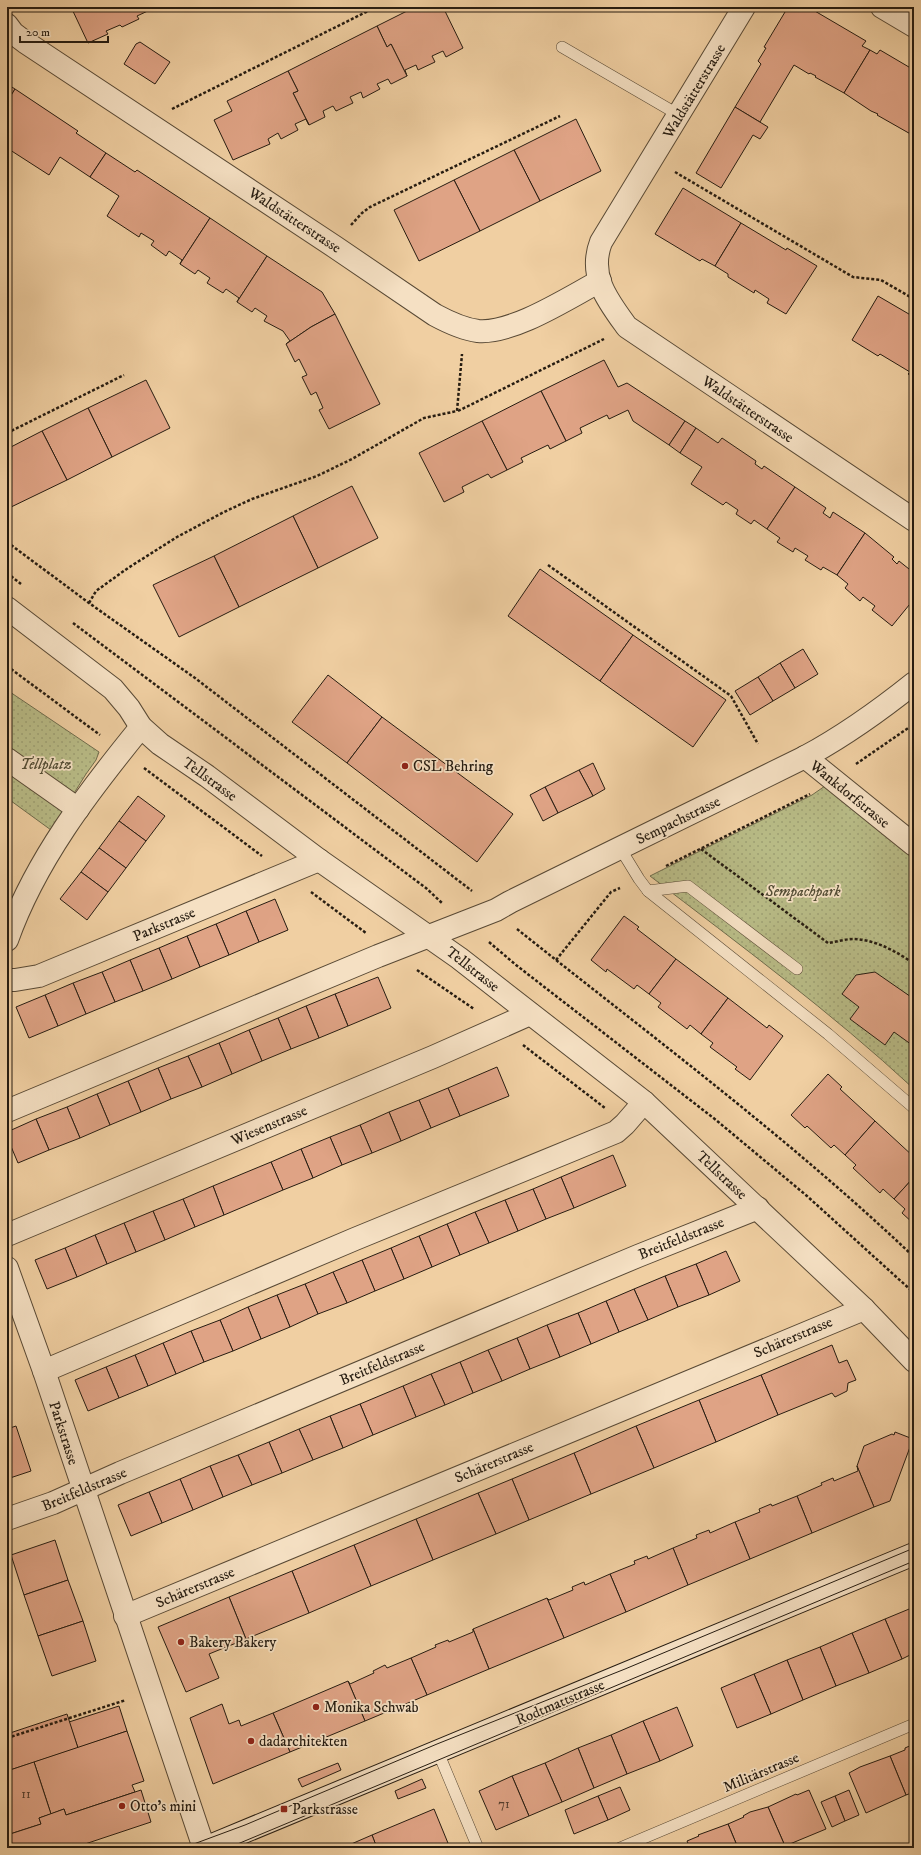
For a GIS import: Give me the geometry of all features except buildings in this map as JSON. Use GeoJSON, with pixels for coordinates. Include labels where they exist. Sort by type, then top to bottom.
{"type":"FeatureCollection","features":[{"type":"Feature","properties":{"kind":"street","name":"Waldstätterstrasse"},"geometry":{"type":"LineString","coordinates":[[744,7],[680,115],[601,242],[596,263],[600,281],[615,311],[627,327],[914,520]]}},
{"type":"Feature","properties":{"kind":"street"},"geometry":{"type":"LineString","coordinates":[[882,7],[914,26]]}},
{"type":"Feature","properties":{"kind":"street","name":"Waldstätterstrasse"},"geometry":{"type":"LineString","coordinates":[[7,25],[13,33],[25,42],[335,247],[434,315],[464,328],[479,331],[514,326],[600,281]]}},
{"type":"Feature","properties":{"kind":"street","name":"Tellstrasse"},"geometry":{"type":"LineString","coordinates":[[7,608],[113,689],[129,708],[141,727],[160,744],[207,776],[319,860],[394,913],[430,936],[644,1102],[864,1309],[914,1361]]}},
{"type":"Feature","properties":{"kind":"street","name":"Sempachstrasse"},"geometry":{"type":"LineString","coordinates":[[430,936],[496,910],[805,757],[837,740],[914,683]]}},
{"type":"Feature","properties":{"kind":"street"},"geometry":{"type":"LineString","coordinates":[[7,940],[12,926],[37,875],[78,809],[141,727]]}},
{"type":"Feature","properties":{"kind":"street","name":"Wankdorfstrasse"},"geometry":{"type":"LineString","coordinates":[[805,757],[914,845]]}},
{"type":"Feature","properties":{"kind":"street"},"geometry":{"type":"LineString","coordinates":[[7,759],[78,809]]}},
{"type":"Feature","properties":{"kind":"street","name":"Parkstrasse"},"geometry":{"type":"LineString","coordinates":[[7,980],[39,976],[319,860]]}},
{"type":"Feature","properties":{"kind":"street"},"geometry":{"type":"LineString","coordinates":[[7,1111],[390,951],[430,936]]}},
{"type":"Feature","properties":{"kind":"street","name":"Wiesenstrasse"},"geometry":{"type":"LineString","coordinates":[[7,1235],[530,1014]]}},
{"type":"Feature","properties":{"kind":"street"},"geometry":{"type":"LineString","coordinates":[[44,1371],[355,1239],[616,1132],[644,1102]]}},
{"type":"Feature","properties":{"kind":"street","name":"Breitfeldstrasse"},"geometry":{"type":"LineString","coordinates":[[7,1519],[53,1504],[645,1253],[758,1208]]}},
{"type":"Feature","properties":{"kind":"street","name":"Parkstrasse"},"geometry":{"type":"LineString","coordinates":[[7,1268],[44,1371],[205,1848]]}},
{"type":"Feature","properties":{"kind":"street","name":"Schärerstrasse"},"geometry":{"type":"LineString","coordinates":[[126,1616],[864,1309]]}},
{"type":"Feature","properties":{"kind":"street","name":"Rodtmattstrasse"},"geometry":{"type":"LineString","coordinates":[[205,1848],[914,1554]]}},
{"type":"Feature","properties":{"kind":"lane"},"geometry":{"type":"LineString","coordinates":[[562,47],[680,115]]}},
{"type":"Feature","properties":{"kind":"lane"},"geometry":{"type":"LineString","coordinates":[[620,848],[638,879],[648,891],[828,1034],[914,1108]]}},
{"type":"Feature","properties":{"kind":"lane"},"geometry":{"type":"LineString","coordinates":[[648,891],[688,886],[796,969]]}},
{"type":"Feature","properties":{"kind":"lane","name":"Militärstrasse"},"geometry":{"type":"LineString","coordinates":[[620,1848],[914,1724]]}},
{"type":"Feature","properties":{"kind":"lane"},"geometry":{"type":"LineString","coordinates":[[438,1752],[478,1848]]}},
{"type":"Feature","properties":{"kind":"path"},"geometry":{"type":"LineString","coordinates":[[149,124],[164,113],[376,7]]}},
{"type":"Feature","properties":{"kind":"path"},"geometry":{"type":"LineString","coordinates":[[335,247],[355,220],[370,207],[560,116]]}},
{"type":"Feature","properties":{"kind":"path"},"geometry":{"type":"LineString","coordinates":[[653,159],[853,277],[882,280],[914,299]]}},
{"type":"Feature","properties":{"kind":"path"},"geometry":{"type":"LineString","coordinates":[[89,603],[96,591],[177,536],[252,499],[317,476],[352,459],[424,418],[458,411],[627,327]]}},
{"type":"Feature","properties":{"kind":"path"},"geometry":{"type":"LineString","coordinates":[[458,411],[464,328]]}},
{"type":"Feature","properties":{"kind":"path"},"geometry":{"type":"LineString","coordinates":[[7,434],[124,375]]}},
{"type":"Feature","properties":{"kind":"path"},"geometry":{"type":"LineString","coordinates":[[548,565],[731,696],[758,744]]}},
{"type":"Feature","properties":{"kind":"path"},"geometry":{"type":"LineString","coordinates":[[7,666],[390,951],[501,1027],[625,1124]]}},
{"type":"Feature","properties":{"kind":"path"},"geometry":{"type":"LineString","coordinates":[[556,960],[611,892],[811,794],[914,724]]}},
{"type":"Feature","properties":{"kind":"path"},"geometry":{"type":"LineString","coordinates":[[701,849],[828,943],[853,939],[863,940],[890,950],[914,964]]}},
{"type":"Feature","properties":{"kind":"path"},"geometry":{"type":"LineString","coordinates":[[7,1738],[121,1701]]}},
{"type":"Feature","properties":{"kind":"green space","name":"Tellplatz"},"geometry":{"type":"Polygon","coordinates":[[[7,690],[99,752],[96,760],[51,830],[7,798],[7,690]]]}},
{"type":"Feature","properties":{"kind":"green space","name":"Sempachpark"},"geometry":{"type":"Polygon","coordinates":[[[825,786],[914,857],[914,1089],[818,1006],[650,876],[812,795],[825,786]]]}},
{"type":"Feature","properties":{"kind":"tram line"},"geometry":{"type":"LineString","coordinates":[[183,1848],[245,1825],[437,1744],[625,1669],[914,1548]]}},
{"type":"Feature","properties":{"kind":"tram line"},"geometry":{"type":"LineString","coordinates":[[228,1848],[914,1561]]}},
{"type":"Feature","properties":{"kind":"place","name":"CSL Behring"},"geometry":{"type":"Point","coordinates":[405,766]}},
{"type":"Feature","properties":{"kind":"place","name":"Bakery Bakery"},"geometry":{"type":"Point","coordinates":[181,1642]}},
{"type":"Feature","properties":{"kind":"place","name":"Monika Schwab"},"geometry":{"type":"Point","coordinates":[316,1707]}},
{"type":"Feature","properties":{"kind":"place","name":"dadarchitekten"},"geometry":{"type":"Point","coordinates":[251,1741]}},
{"type":"Feature","properties":{"kind":"place","name":"Otto's mini"},"geometry":{"type":"Point","coordinates":[122,1806]}},
{"type":"Feature","properties":{"kind":"place","name":"Parkstrasse"},"geometry":{"type":"Point","coordinates":[284,1809]}}]}
